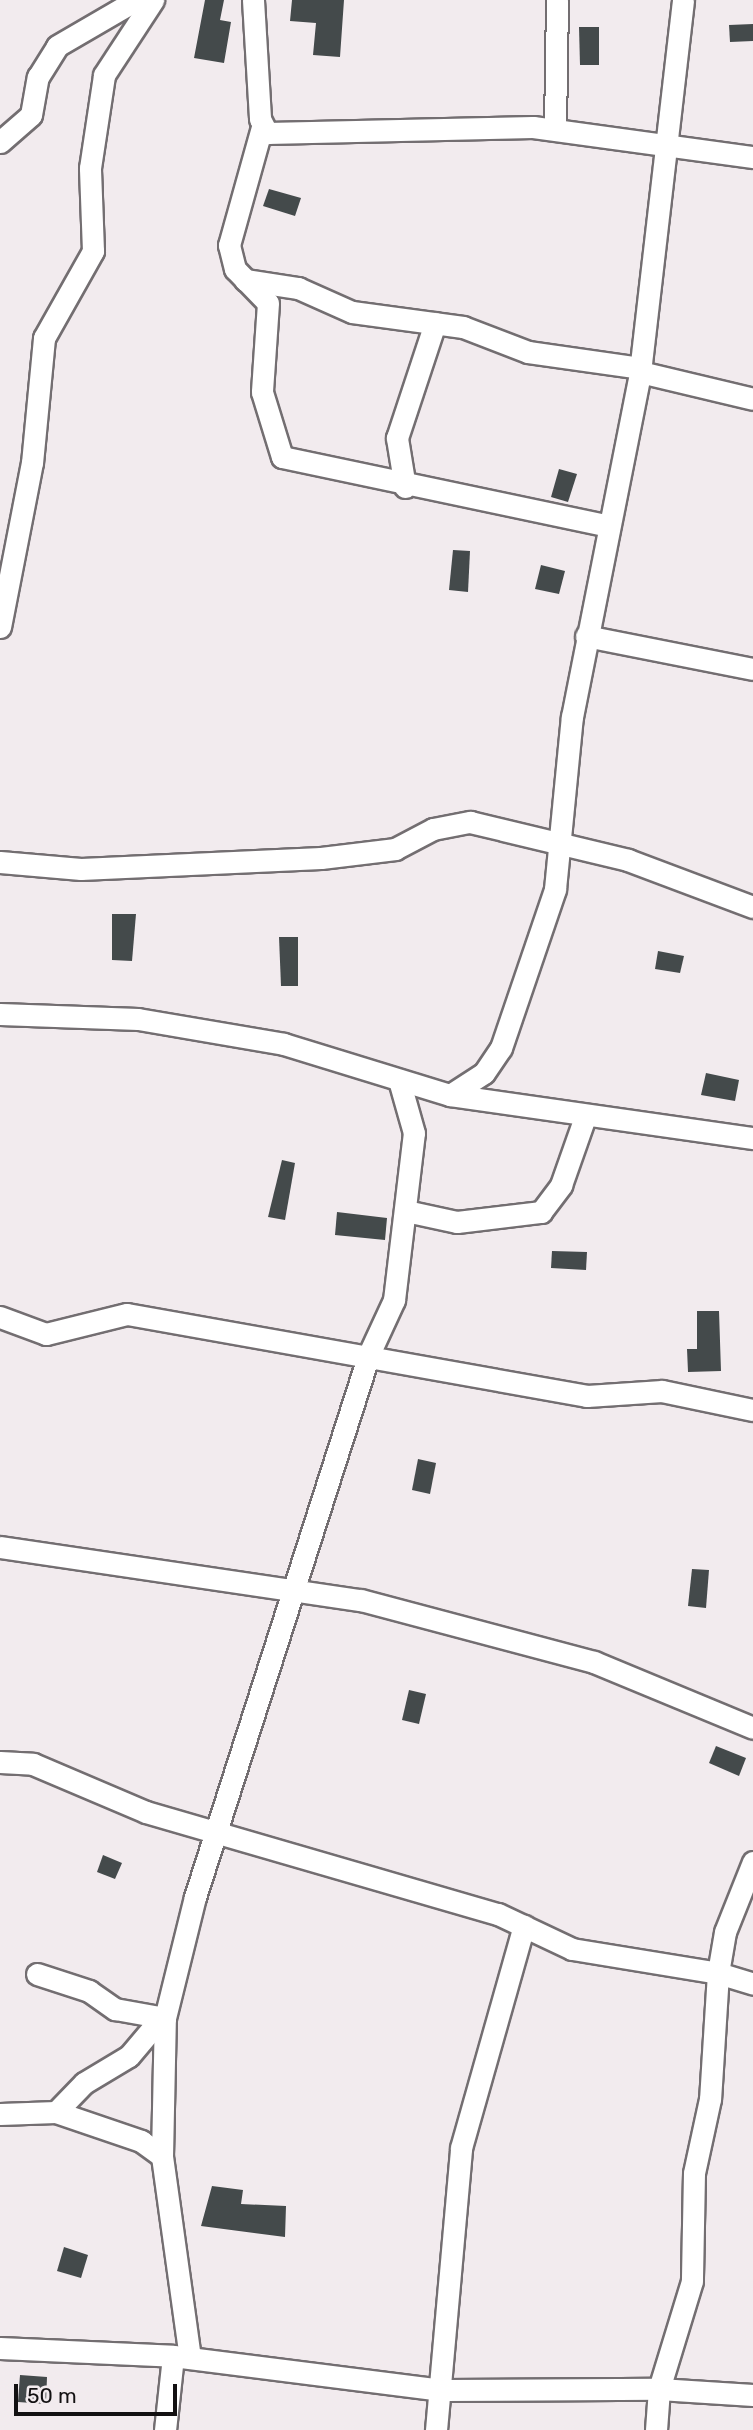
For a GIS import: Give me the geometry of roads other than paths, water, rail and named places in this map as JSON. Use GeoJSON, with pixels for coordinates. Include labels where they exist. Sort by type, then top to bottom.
{"type":"FeatureCollection","features":[{"type":"Feature","properties":{"kind":"street"},"geometry":{"type":"LineString","coordinates":[[0,142],[31,115],[38,77],[57,46],[135,0]]}},
{"type":"Feature","properties":{"kind":"street"},"geometry":{"type":"LineString","coordinates":[[0,627],[9,533],[34,454],[44,338],[93,251],[90,168],[104,75],[153,0]]}},
{"type":"Feature","properties":{"kind":"street"},"geometry":{"type":"LineString","coordinates":[[253,0],[262,127],[231,226],[232,256],[243,280],[268,303],[262,392],[282,457],[405,487],[609,526]]}},
{"type":"Feature","properties":{"kind":"street"},"geometry":{"type":"LineString","coordinates":[[555,128],[557,0]]}},
{"type":"Feature","properties":{"kind":"street"},"geometry":{"type":"LineString","coordinates":[[450,1096],[484,1073],[501,1048],[555,890],[586,636],[640,370],[683,0]]}},
{"type":"Feature","properties":{"kind":"street"},"geometry":{"type":"LineString","coordinates":[[262,127],[299,136],[427,126],[555,128],[753,157]]}},
{"type":"Feature","properties":{"kind":"street"},"geometry":{"type":"LineString","coordinates":[[243,280],[298,288],[352,312],[435,323],[528,352],[640,370],[753,399]]}},
{"type":"Feature","properties":{"kind":"street"},"geometry":{"type":"LineString","coordinates":[[405,487],[399,428],[435,323]]}},
{"type":"Feature","properties":{"kind":"street"},"geometry":{"type":"LineString","coordinates":[[586,636],[753,670]]}},
{"type":"Feature","properties":{"kind":"street"},"geometry":{"type":"LineString","coordinates":[[0,862],[81,869],[321,858],[395,849],[433,829],[470,822],[628,860],[753,907]]}},
{"type":"Feature","properties":{"kind":"street"},"geometry":{"type":"LineString","coordinates":[[0,1014],[149,1020],[284,1044],[450,1096],[585,1117],[753,1138]]}},
{"type":"Feature","properties":{"kind":"street"},"geometry":{"type":"LineString","coordinates":[[165,2430],[182,2357],[162,2156],[164,2017],[195,1897],[219,1833],[292,1591],[369,1354],[394,1300],[414,1133],[399,1080]]}},
{"type":"Feature","properties":{"kind":"street"},"geometry":{"type":"LineString","coordinates":[[406,1211],[457,1222],[541,1212],[561,1185],[585,1117]]}},
{"type":"Feature","properties":{"kind":"street"},"geometry":{"type":"LineString","coordinates":[[0,1317],[46,1334],[127,1314],[369,1354],[587,1396],[662,1391],[753,1410]]}},
{"type":"Feature","properties":{"kind":"street"},"geometry":{"type":"LineString","coordinates":[[0,1547],[361,1600],[561,1653],[753,1728]]}},
{"type":"Feature","properties":{"kind":"street"},"geometry":{"type":"LineString","coordinates":[[0,1762],[33,1764],[103,1797],[219,1833],[339,1864],[524,1926],[572,1948],[718,1973],[753,1984]]}},
{"type":"Feature","properties":{"kind":"street"},"geometry":{"type":"LineString","coordinates":[[656,2430],[659,2389],[691,2281],[694,2173],[710,2099],[718,1973],[725,1932],[753,1862]]}},
{"type":"Feature","properties":{"kind":"street"},"geometry":{"type":"LineString","coordinates":[[436,2430],[444,2390],[461,2148],[524,1926]]}},
{"type":"Feature","properties":{"kind":"street"},"geometry":{"type":"LineString","coordinates":[[37,1974],[89,1991],[114,2009],[164,2017]]}},
{"type":"Feature","properties":{"kind":"street"},"geometry":{"type":"LineString","coordinates":[[57,2112],[83,2083],[130,2056],[164,2017]]}},
{"type":"Feature","properties":{"kind":"street"},"geometry":{"type":"LineString","coordinates":[[0,2113],[57,2112],[141,2141],[162,2156]]}},
{"type":"Feature","properties":{"kind":"street"},"geometry":{"type":"LineString","coordinates":[[0,2348],[182,2357],[444,2390],[659,2389],[753,2395]]}}]}
